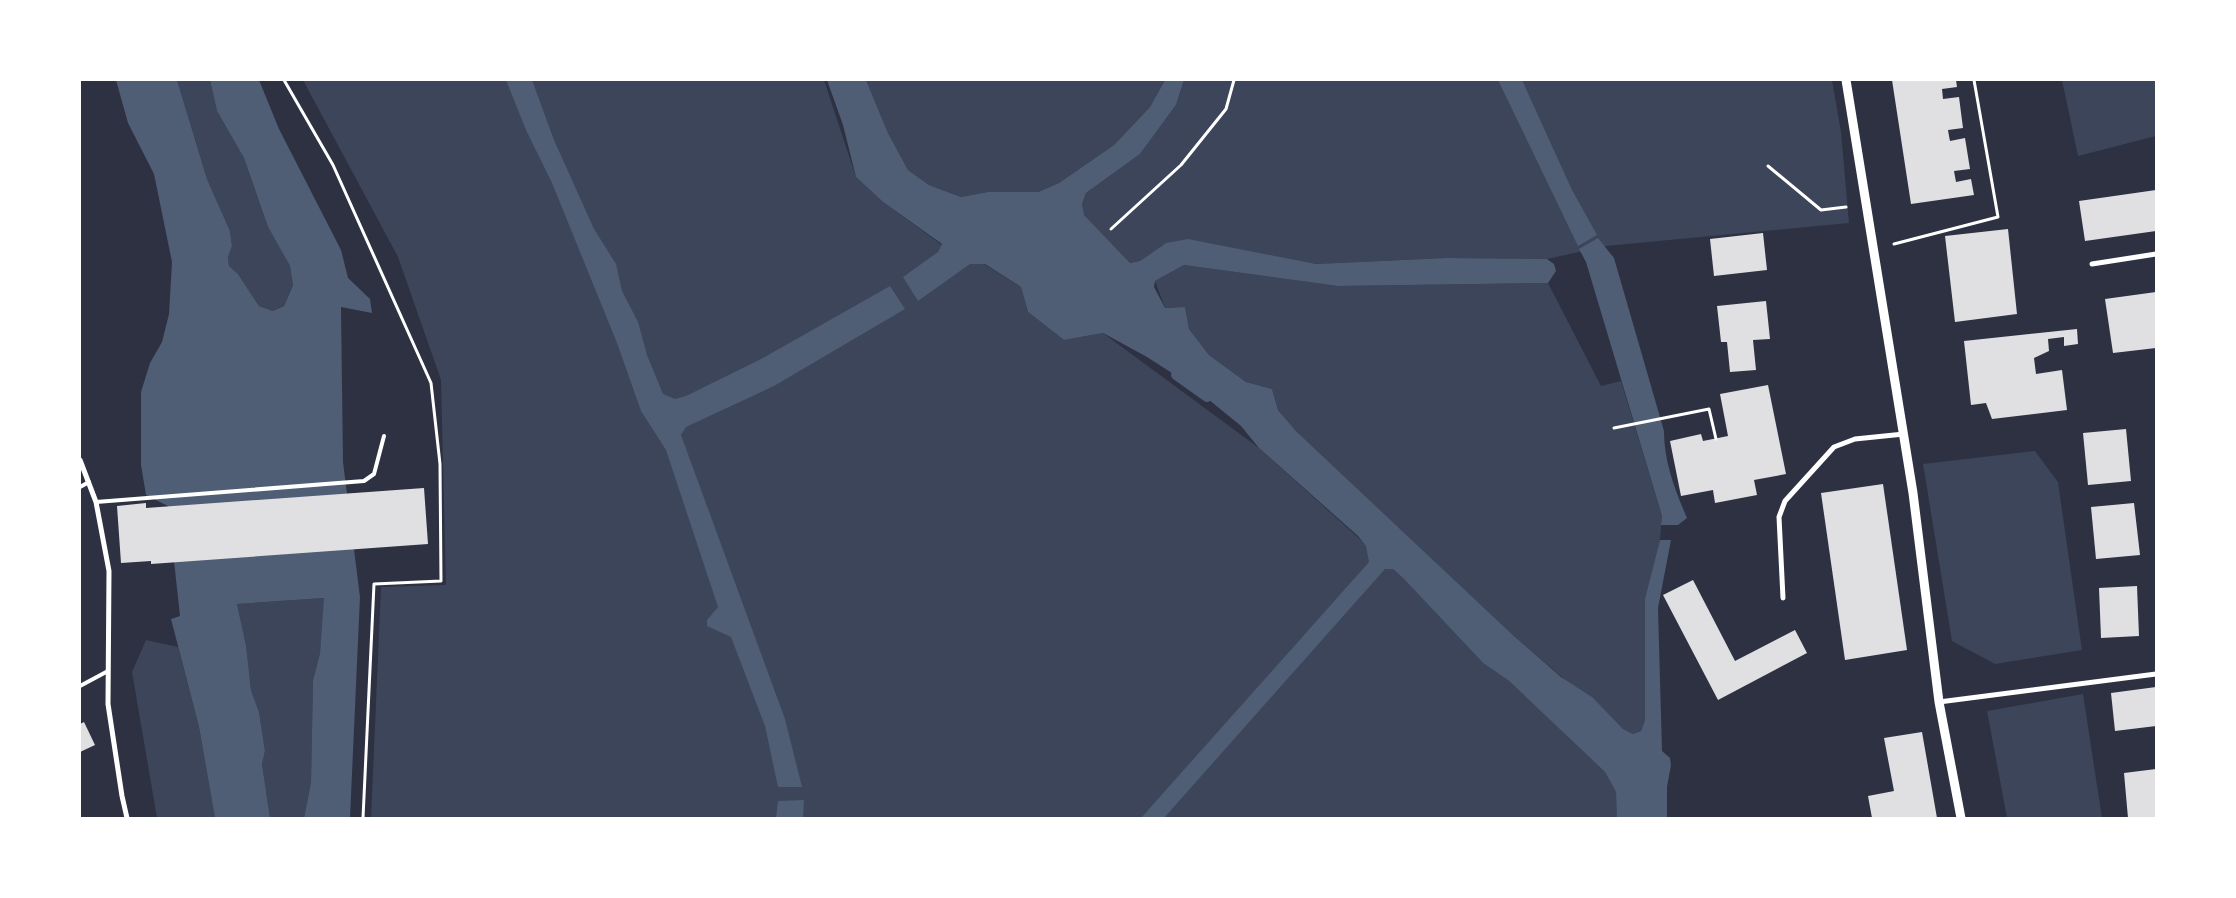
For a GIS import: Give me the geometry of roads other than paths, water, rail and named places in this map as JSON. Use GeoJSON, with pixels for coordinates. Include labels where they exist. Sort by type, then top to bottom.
{"type":"FeatureCollection","features":[{"type":"Feature","properties":{"kind":"street"},"geometry":{"type":"LineString","coordinates":[[1846,80],[1904,434],[1940,702],[1960,818]]}},
{"type":"Feature","properties":{"kind":"street"},"geometry":{"type":"LineString","coordinates":[[2092,264],[2156,254]]}},
{"type":"Feature","properties":{"kind":"street"},"geometry":{"type":"LineString","coordinates":[[1783,598],[1779,517],[1785,501],[1834,447],[1856,439],[1904,434]]}},
{"type":"Feature","properties":{"kind":"street"},"geometry":{"type":"LineString","coordinates":[[80,460],[96,502],[108,571],[108,704],[127,818]]}},
{"type":"Feature","properties":{"kind":"street"},"geometry":{"type":"LineString","coordinates":[[1940,702],[2156,674]]}},
{"type":"Feature","properties":{"kind":"lane"},"geometry":{"type":"LineString","coordinates":[[96,502],[364,482],[374,474],[384,436]]}},
{"type":"Feature","properties":{"kind":"lane"},"geometry":{"type":"LineString","coordinates":[[80,488],[89,482]]}},
{"type":"Feature","properties":{"kind":"lane"},"geometry":{"type":"LineString","coordinates":[[80,686],[108,671]]}},
{"type":"Feature","properties":{"kind":"waterway"},"geometry":{"type":"LineString","coordinates":[[1176,375],[1207,397]]}},
{"type":"Feature","properties":{"kind":"waterway"},"geometry":{"type":"LineString","coordinates":[[1621,789],[1622,818]]}}]}
